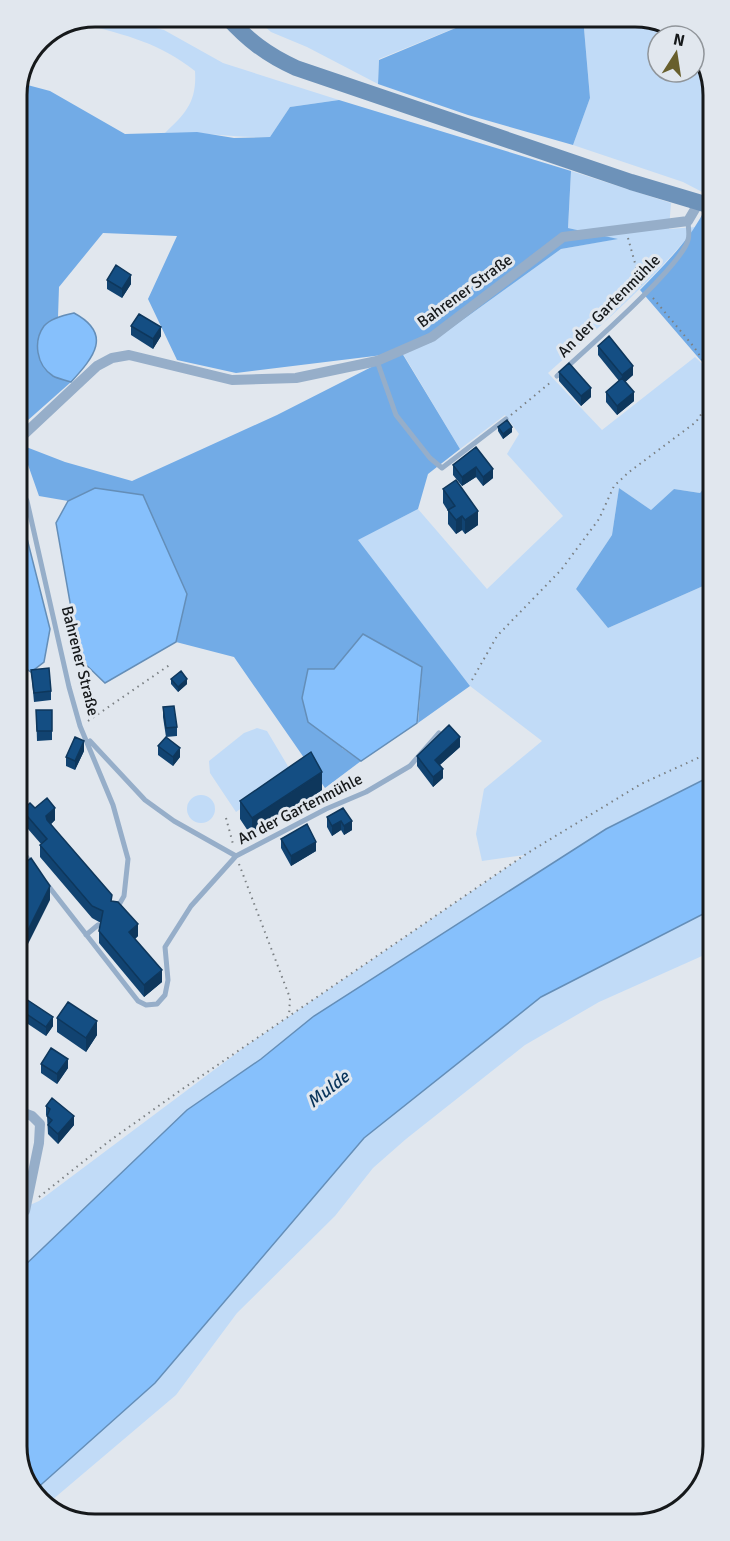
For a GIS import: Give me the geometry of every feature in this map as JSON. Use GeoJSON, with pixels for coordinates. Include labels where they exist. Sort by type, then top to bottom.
{"type":"FeatureCollection","features":[{"type":"Feature","properties":{"kind":"street"},"geometry":{"type":"LineString","coordinates":[[237,27],[248,40],[270,56],[296,68],[703,205],[688,221]]}},
{"type":"Feature","properties":{"kind":"street","name":"Bahrener Straße"},"geometry":{"type":"LineString","coordinates":[[27,432],[97,366],[112,358],[129,355],[232,380],[296,378],[377,361],[432,337],[563,237],[688,221]]}},
{"type":"Feature","properties":{"kind":"street"},"geometry":{"type":"LineString","coordinates":[[27,1114],[32,1116],[40,1125],[39,1143],[27,1201]]}},
{"type":"Feature","properties":{"kind":"lane","name":"An der Gartenmühle"},"geometry":{"type":"LineString","coordinates":[[557,376],[647,290],[676,258],[688,240],[688,221]]}},
{"type":"Feature","properties":{"kind":"lane"},"geometry":{"type":"LineString","coordinates":[[377,361],[396,415],[430,458],[442,468],[506,419]]}},
{"type":"Feature","properties":{"kind":"lane","name":"Bahrener Straße"},"geometry":{"type":"LineString","coordinates":[[27,505],[81,726],[113,805],[128,859],[124,896],[116,911]]}},
{"type":"Feature","properties":{"kind":"lane","name":"An der Gartenmühle"},"geometry":{"type":"LineString","coordinates":[[87,738],[118,775],[145,800],[174,821],[236,856],[326,809],[366,792],[410,766],[439,733]]}},
{"type":"Feature","properties":{"kind":"lane"},"geometry":{"type":"LineString","coordinates":[[27,862],[138,1000],[147,1005],[157,1004],[165,995],[168,980],[165,947],[191,906],[236,856]]}},
{"type":"Feature","properties":{"kind":"lane"},"geometry":{"type":"LineString","coordinates":[[86,935],[98,926]]}},
{"type":"Feature","properties":{"kind":"path"},"geometry":{"type":"LineString","coordinates":[[626,230],[641,285],[703,360]]}},
{"type":"Feature","properties":{"kind":"path"},"geometry":{"type":"LineString","coordinates":[[506,419],[557,376]]}},
{"type":"Feature","properties":{"kind":"path"},"geometry":{"type":"LineString","coordinates":[[472,680],[497,636],[561,570],[599,519],[615,486],[629,472],[696,422],[703,412]]}},
{"type":"Feature","properties":{"kind":"path"},"geometry":{"type":"LineString","coordinates":[[81,726],[171,664]]}},
{"type":"Feature","properties":{"kind":"path"},"geometry":{"type":"LineString","coordinates":[[27,1209],[41,1195],[108,1142],[526,854],[641,784],[703,756]]}},
{"type":"Feature","properties":{"kind":"path"},"geometry":{"type":"LineString","coordinates":[[225,818],[236,856],[290,998],[289,1017]]}},
{"type":"Feature","properties":{"kind":"shaded area"},"geometry":{"type":"Polygon","coordinates":[[[94,27],[152,27],[164,30],[223,63],[339,100],[290,107],[270,137],[165,133],[189,106],[194,91],[195,71],[169,53],[128,36],[94,27]]]}},
{"type":"Feature","properties":{"kind":"shaded area"},"geometry":{"type":"Polygon","coordinates":[[[265,27],[457,27],[379,59],[378,84],[307,47],[271,32],[265,27]]]}},
{"type":"Feature","properties":{"kind":"shaded area"},"geometry":{"type":"Polygon","coordinates":[[[458,27],[584,27],[590,98],[573,145],[468,115],[378,84],[379,60],[458,27]]]}},
{"type":"Feature","properties":{"kind":"shaded area"},"geometry":{"type":"Polygon","coordinates":[[[584,27],[646,28],[646,84],[702,84],[703,192],[683,182],[573,145],[590,98],[584,27]]]}},
{"type":"Feature","properties":{"kind":"shaded area"},"geometry":{"type":"Polygon","coordinates":[[[28,85],[50,91],[125,134],[197,132],[234,138],[270,137],[290,107],[339,100],[571,171],[568,228],[618,239],[561,249],[432,342],[402,353],[460,449],[428,474],[418,509],[358,540],[470,686],[418,723],[422,667],[363,634],[334,669],[342,748],[361,761],[325,788],[234,657],[176,642],[187,594],[95,488],[68,501],[39,496],[27,462],[27,447],[65,462],[132,481],[277,415],[399,353],[236,373],[177,360],[148,299],[177,236],[103,233],[59,287],[58,317],[45,325],[39,359],[52,375],[71,382],[27,421],[28,85]]]}},
{"type":"Feature","properties":{"kind":"shaded area"},"geometry":{"type":"Polygon","coordinates":[[[571,171],[671,203],[669,229],[696,227],[644,285],[548,373],[602,430],[695,357],[703,364],[703,489],[700,493],[674,489],[651,510],[619,488],[612,535],[576,589],[608,628],[703,586],[703,780],[606,829],[314,1016],[133,1164],[27,1263],[27,1206],[39,1201],[246,1046],[525,855],[482,861],[476,834],[484,789],[542,741],[470,686],[357,540],[418,509],[487,589],[563,516],[507,454],[519,434],[505,415],[460,449],[402,352],[432,342],[561,249],[616,239],[568,228],[571,171]]]}},
{"type":"Feature","properties":{"kind":"shaded area"},"geometry":{"type":"Polygon","coordinates":[[[703,213],[703,363],[640,290],[683,244],[703,213]]]}},
{"type":"Feature","properties":{"kind":"shaded area"},"geometry":{"type":"Polygon","coordinates":[[[619,488],[651,510],[674,489],[700,493],[703,489],[703,586],[608,628],[576,589],[612,535],[619,488]]]}},
{"type":"Feature","properties":{"kind":"shaded area"},"geometry":{"type":"Polygon","coordinates":[[[257,728],[267,731],[292,773],[236,812],[210,773],[209,761],[244,733],[257,728]]]}},
{"type":"Feature","properties":{"kind":"shaded area"},"geometry":{"type":"Polygon","coordinates":[[[201,795],[211,799],[215,809],[211,819],[201,823],[191,819],[187,809],[191,799],[201,795]]]}},
{"type":"Feature","properties":{"kind":"shaded area"},"geometry":{"type":"Polygon","coordinates":[[[703,914],[703,956],[599,1002],[525,1045],[406,1139],[373,1168],[335,1216],[237,1313],[176,1395],[53,1499],[41,1488],[40,1486],[155,1383],[363,1138],[541,997],[703,914]]]}},
{"type":"Feature","properties":{"kind":"water"},"geometry":{"type":"Polygon","coordinates":[[[74,313],[93,329],[96,346],[87,364],[71,382],[55,377],[43,366],[38,352],[38,339],[47,323],[58,317],[74,313]]]}},
{"type":"Feature","properties":{"kind":"water"},"geometry":{"type":"Polygon","coordinates":[[[95,488],[143,495],[187,594],[176,642],[105,683],[80,659],[56,523],[68,501],[95,488]]]}},
{"type":"Feature","properties":{"kind":"water"},"geometry":{"type":"Polygon","coordinates":[[[27,538],[50,629],[44,662],[31,672],[27,669],[27,538]]]}},
{"type":"Feature","properties":{"kind":"water"},"geometry":{"type":"Polygon","coordinates":[[[363,634],[422,667],[417,723],[361,761],[308,722],[302,698],[308,669],[334,669],[363,634]]]}},
{"type":"Feature","properties":{"kind":"water","name":"Mulde"},"geometry":{"type":"Polygon","coordinates":[[[703,780],[703,914],[541,997],[364,1138],[155,1383],[40,1486],[28,1460],[27,1446],[27,1263],[187,1110],[261,1059],[314,1016],[606,829],[703,780]]]}},
{"type":"Feature","properties":{"kind":"building"},"geometry":{"type":"Polygon","coordinates":[[[116,265],[131,275],[122,289],[107,280],[116,265]]]}},
{"type":"Feature","properties":{"kind":"building"},"geometry":{"type":"Polygon","coordinates":[[[139,314],[161,327],[153,339],[131,326],[139,314]]]}},
{"type":"Feature","properties":{"kind":"building"},"geometry":{"type":"Polygon","coordinates":[[[609,336],[633,366],[622,375],[598,346],[609,336]]]}},
{"type":"Feature","properties":{"kind":"building"},"geometry":{"type":"Polygon","coordinates":[[[569,363],[591,388],[581,396],[559,372],[569,363]]]}},
{"type":"Feature","properties":{"kind":"building"},"geometry":{"type":"Polygon","coordinates":[[[622,378],[634,392],[617,406],[606,392],[622,378]]]}},
{"type":"Feature","properties":{"kind":"building"},"geometry":{"type":"Polygon","coordinates":[[[507,420],[512,427],[503,434],[498,427],[507,420]]]}},
{"type":"Feature","properties":{"kind":"building"},"geometry":{"type":"Polygon","coordinates":[[[476,447],[493,469],[483,477],[476,467],[462,477],[453,465],[476,447]]]}},
{"type":"Feature","properties":{"kind":"building"},"geometry":{"type":"Polygon","coordinates":[[[456,480],[478,511],[465,520],[462,516],[456,520],[448,510],[455,506],[443,489],[456,480]]]}},
{"type":"Feature","properties":{"kind":"building"},"geometry":{"type":"Polygon","coordinates":[[[49,668],[51,691],[34,693],[31,670],[49,668]]]}},
{"type":"Feature","properties":{"kind":"building"},"geometry":{"type":"Polygon","coordinates":[[[181,671],[187,679],[178,687],[171,679],[181,671]]]}},
{"type":"Feature","properties":{"kind":"building"},"geometry":{"type":"Polygon","coordinates":[[[174,706],[177,727],[166,728],[163,707],[174,706]]]}},
{"type":"Feature","properties":{"kind":"building"},"geometry":{"type":"Polygon","coordinates":[[[36,710],[52,710],[52,731],[37,731],[36,710]]]}},
{"type":"Feature","properties":{"kind":"building"},"geometry":{"type":"Polygon","coordinates":[[[449,725],[460,737],[435,760],[443,769],[433,777],[417,756],[449,725]]]}},
{"type":"Feature","properties":{"kind":"building"},"geometry":{"type":"Polygon","coordinates":[[[75,737],[84,741],[75,761],[66,757],[75,737]]]}},
{"type":"Feature","properties":{"kind":"building"},"geometry":{"type":"Polygon","coordinates":[[[166,737],[180,748],[173,757],[158,746],[166,737]]]}},
{"type":"Feature","properties":{"kind":"building"},"geometry":{"type":"Polygon","coordinates":[[[311,752],[322,772],[252,818],[240,801],[311,752]]]}},
{"type":"Feature","properties":{"kind":"building"},"geometry":{"type":"Polygon","coordinates":[[[47,798],[55,808],[46,816],[47,820],[112,895],[111,901],[118,902],[138,924],[129,932],[162,970],[144,985],[99,931],[103,911],[92,906],[40,845],[47,839],[27,816],[27,806],[30,803],[35,808],[47,798]]]}},
{"type":"Feature","properties":{"kind":"building"},"geometry":{"type":"Polygon","coordinates":[[[343,808],[352,821],[344,826],[341,821],[332,826],[327,817],[343,808]]]}},
{"type":"Feature","properties":{"kind":"building"},"geometry":{"type":"Polygon","coordinates":[[[307,824],[316,842],[291,856],[281,839],[307,824]]]}},
{"type":"Feature","properties":{"kind":"building"},"geometry":{"type":"Polygon","coordinates":[[[31,858],[50,886],[27,932],[27,861],[31,858]]]}},
{"type":"Feature","properties":{"kind":"building"},"geometry":{"type":"Polygon","coordinates":[[[27,1000],[53,1017],[46,1027],[27,1014],[27,1000]]]}},
{"type":"Feature","properties":{"kind":"building"},"geometry":{"type":"Polygon","coordinates":[[[68,1002],[97,1021],[86,1038],[57,1018],[68,1002]]]}},
{"type":"Feature","properties":{"kind":"building"},"geometry":{"type":"Polygon","coordinates":[[[51,1048],[68,1059],[57,1074],[41,1064],[51,1048]]]}},
{"type":"Feature","properties":{"kind":"building"},"geometry":{"type":"Polygon","coordinates":[[[52,1098],[74,1116],[58,1134],[48,1125],[52,1120],[47,1116],[50,1109],[46,1106],[52,1098]]]}}]}
